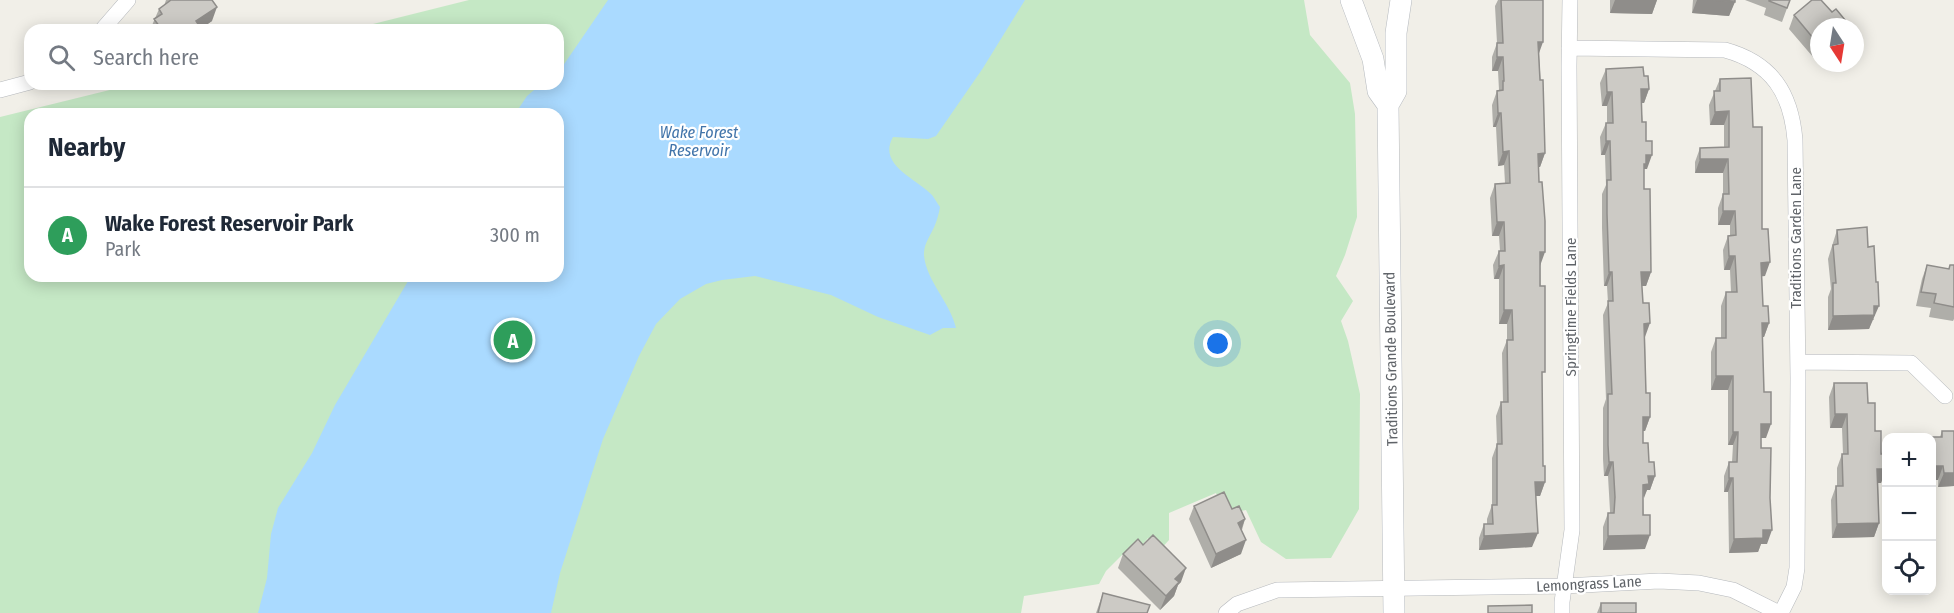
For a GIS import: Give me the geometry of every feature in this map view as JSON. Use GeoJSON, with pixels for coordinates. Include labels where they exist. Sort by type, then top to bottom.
{"type":"FeatureCollection","features":[{"type":"Feature","properties":{"kind":"main road","name":"Traditions Grande Boulevard"},"geometry":{"type":"LineString","coordinates":[[1351,0],[1373,59],[1378,91],[1388,105]]}},
{"type":"Feature","properties":{"kind":"main road","name":"Traditions Grande Boulevard"},"geometry":{"type":"LineString","coordinates":[[1394,613],[1388,105],[1396,91],[1396,33],[1401,0]]}},
{"type":"Feature","properties":{"kind":"street"},"geometry":{"type":"LineString","coordinates":[[107,24],[128,0]]}},
{"type":"Feature","properties":{"kind":"street","name":"Springtime Fields Lane"},"geometry":{"type":"LineString","coordinates":[[1562,613],[1572,531],[1570,0]]}},
{"type":"Feature","properties":{"kind":"street","name":"Traditions Garden Lane"},"geometry":{"type":"LineString","coordinates":[[1569,48],[1725,50],[1753,61],[1779,85],[1786,97],[1795,140],[1798,362],[1797,568],[1794,587],[1780,613]]}},
{"type":"Feature","properties":{"kind":"street"},"geometry":{"type":"LineString","coordinates":[[0,90],[24,84]]}},
{"type":"Feature","properties":{"kind":"street"},"geometry":{"type":"LineString","coordinates":[[1798,362],[1911,363],[1945,396]]}},
{"type":"Feature","properties":{"kind":"street","name":"Lemongrass Lane"},"geometry":{"type":"LineString","coordinates":[[1226,613],[1237,603],[1277,590],[1564,586],[1659,581],[1700,583],[1733,590],[1780,613]]}},
{"type":"Feature","properties":{"kind":"green space"},"geometry":{"type":"Polygon","coordinates":[[[469,0],[1304,0],[1310,35],[1350,83],[1355,114],[1357,217],[1336,276],[1353,301],[1341,321],[1360,394],[1359,509],[1331,558],[1286,559],[1261,542],[1246,510],[1226,514],[1216,493],[1169,513],[1169,540],[1159,551],[1148,538],[1140,548],[1134,543],[1106,571],[1099,584],[1024,596],[1021,613],[0,613],[0,117],[24,111],[24,282],[564,282],[564,108],[37,108],[110,90],[564,90],[564,24],[373,24],[469,0]]]}},
{"type":"Feature","properties":{"kind":"water","name":"Wake Forest Reservoir"},"geometry":{"type":"Polygon","coordinates":[[[608,0],[1025,0],[983,68],[936,136],[928,139],[893,137],[889,147],[894,163],[932,195],[940,207],[926,244],[924,256],[929,275],[949,309],[956,328],[943,328],[930,335],[878,317],[831,295],[755,276],[706,284],[680,299],[656,324],[639,356],[603,439],[560,573],[551,613],[258,613],[267,578],[271,534],[278,508],[312,453],[335,405],[407,282],[564,282],[564,108],[519,108],[534,90],[564,90],[564,64],[608,0]]]}},
{"type":"Feature","properties":{"kind":"building"},"geometry":{"type":"Polygon","coordinates":[[[171,0],[212,0],[217,7],[196,21],[198,24],[158,24],[154,19],[162,14],[159,9],[171,0]]]}},
{"type":"Feature","properties":{"kind":"building"},"geometry":{"type":"Polygon","coordinates":[[[1501,0],[1543,0],[1543,42],[1538,42],[1540,80],[1543,80],[1545,153],[1538,154],[1539,182],[1542,182],[1545,221],[1545,252],[1540,252],[1540,286],[1545,286],[1545,372],[1542,372],[1545,482],[1535,482],[1538,533],[1484,536],[1484,524],[1493,524],[1492,505],[1497,505],[1497,444],[1502,444],[1501,402],[1508,402],[1507,340],[1513,340],[1512,310],[1504,310],[1504,265],[1499,266],[1499,251],[1505,251],[1504,222],[1497,222],[1495,184],[1510,183],[1509,151],[1503,152],[1501,113],[1498,113],[1497,91],[1503,90],[1504,81],[1503,57],[1497,57],[1497,43],[1503,43],[1501,0]]]}},
{"type":"Feature","properties":{"kind":"building"},"geometry":{"type":"Polygon","coordinates":[[[1769,0],[1790,0],[1787,8],[1769,0]]]}},
{"type":"Feature","properties":{"kind":"building"},"geometry":{"type":"Polygon","coordinates":[[[1812,0],[1821,0],[1832,12],[1836,9],[1844,18],[1810,18],[1810,34],[1794,15],[1812,0]]]}},
{"type":"Feature","properties":{"kind":"building"},"geometry":{"type":"Polygon","coordinates":[[[1643,67],[1644,76],[1648,76],[1649,89],[1641,89],[1642,122],[1646,122],[1646,141],[1652,141],[1652,155],[1646,155],[1646,164],[1644,164],[1644,189],[1650,189],[1651,272],[1641,272],[1643,303],[1649,303],[1650,323],[1644,324],[1646,393],[1650,393],[1650,417],[1643,417],[1643,443],[1648,443],[1649,462],[1654,462],[1655,476],[1648,476],[1649,484],[1643,485],[1643,515],[1650,515],[1650,535],[1608,536],[1608,513],[1614,513],[1615,497],[1613,462],[1609,462],[1608,445],[1608,394],[1612,394],[1608,301],[1613,301],[1612,272],[1609,272],[1607,214],[1607,180],[1611,180],[1610,141],[1606,141],[1606,123],[1613,123],[1612,92],[1607,92],[1606,69],[1643,67]]]}},
{"type":"Feature","properties":{"kind":"building"},"geometry":{"type":"Polygon","coordinates":[[[1751,78],[1753,127],[1762,127],[1762,229],[1768,229],[1770,262],[1761,263],[1763,306],[1768,306],[1769,323],[1762,323],[1764,392],[1771,392],[1771,424],[1761,424],[1761,448],[1771,448],[1772,530],[1763,530],[1763,538],[1734,539],[1733,478],[1729,478],[1729,462],[1737,462],[1738,432],[1733,432],[1733,376],[1716,376],[1716,338],[1726,338],[1726,292],[1737,292],[1735,256],[1729,256],[1728,236],[1736,235],[1735,211],[1723,211],[1723,194],[1729,194],[1728,159],[1700,159],[1700,148],[1729,147],[1729,111],[1715,112],[1714,91],[1720,91],[1720,79],[1751,78]]]}},
{"type":"Feature","properties":{"kind":"building"},"geometry":{"type":"Polygon","coordinates":[[[1867,227],[1868,247],[1874,246],[1879,306],[1874,306],[1874,315],[1833,316],[1833,283],[1836,283],[1833,245],[1838,244],[1837,230],[1867,227]]]}},
{"type":"Feature","properties":{"kind":"building"},"geometry":{"type":"Polygon","coordinates":[[[1927,265],[1949,269],[1950,265],[1954,265],[1954,307],[1934,303],[1936,294],[1921,292],[1927,265]]]}},
{"type":"Feature","properties":{"kind":"building"},"geometry":{"type":"Polygon","coordinates":[[[1834,383],[1867,383],[1868,403],[1875,403],[1875,431],[1881,431],[1882,469],[1877,469],[1879,523],[1837,524],[1836,486],[1843,486],[1842,454],[1848,454],[1847,414],[1835,414],[1834,383]]]}},
{"type":"Feature","properties":{"kind":"building"},"geometry":{"type":"Polygon","coordinates":[[[1942,431],[1954,431],[1954,473],[1944,473],[1943,466],[1936,466],[1936,437],[1942,437],[1942,431]]]}},
{"type":"Feature","properties":{"kind":"building"},"geometry":{"type":"Polygon","coordinates":[[[1224,492],[1232,509],[1239,506],[1245,519],[1238,523],[1246,540],[1216,554],[1194,506],[1224,492]]]}},
{"type":"Feature","properties":{"kind":"building"},"geometry":{"type":"Polygon","coordinates":[[[1153,535],[1186,568],[1175,579],[1179,582],[1166,596],[1123,554],[1138,539],[1143,545],[1153,535]]]}},
{"type":"Feature","properties":{"kind":"building"},"geometry":{"type":"Polygon","coordinates":[[[1103,593],[1150,605],[1147,613],[1098,613],[1103,593]]]}},
{"type":"Feature","properties":{"kind":"building"},"geometry":{"type":"Polygon","coordinates":[[[1601,603],[1636,603],[1636,613],[1601,613],[1601,603]]]}},
{"type":"Feature","properties":{"kind":"building"},"geometry":{"type":"Polygon","coordinates":[[[1532,605],[1532,613],[1488,613],[1488,606],[1532,605]]]}},
{"type":"Feature","properties":{"kind":"place","name":"Wake Forest Reservoir Park"},"geometry":{"type":"Point","coordinates":[513,340]}}]}
